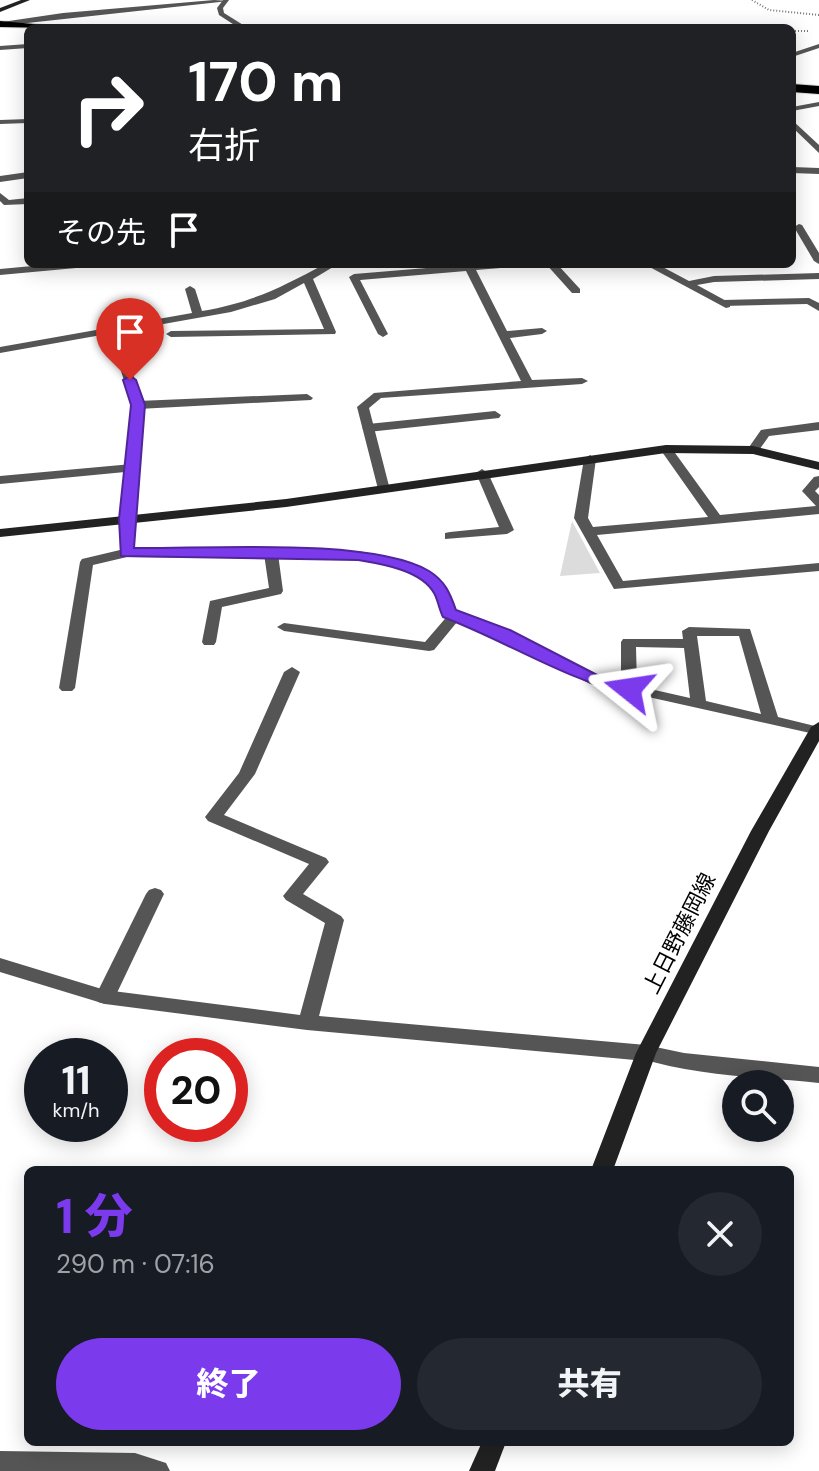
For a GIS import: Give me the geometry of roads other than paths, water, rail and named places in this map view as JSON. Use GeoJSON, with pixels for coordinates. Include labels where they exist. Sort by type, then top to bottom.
{"type":"FeatureCollection","features":[{"type":"Feature","properties":{"kind":"highway"},"geometry":{"type":"LineString","coordinates":[[1,24],[24,26]]}},
{"type":"Feature","properties":{"kind":"highway"},"geometry":{"type":"LineString","coordinates":[[796,88],[819,90]]}},
{"type":"Feature","properties":{"kind":"street"},"geometry":{"type":"LineString","coordinates":[[0,10],[27,0]]}},
{"type":"Feature","properties":{"kind":"street"},"geometry":{"type":"LineString","coordinates":[[226,0],[220,8],[221,14],[237,24]]}},
{"type":"Feature","properties":{"kind":"street"},"geometry":{"type":"LineString","coordinates":[[1,24],[63,15],[235,0]]}},
{"type":"Feature","properties":{"kind":"street"},"geometry":{"type":"LineString","coordinates":[[0,48],[24,46]]}},
{"type":"Feature","properties":{"kind":"street"},"geometry":{"type":"LineString","coordinates":[[796,54],[819,46]]}},
{"type":"Feature","properties":{"kind":"street"},"geometry":{"type":"LineString","coordinates":[[796,108],[819,104]]}},
{"type":"Feature","properties":{"kind":"street"},"geometry":{"type":"LineString","coordinates":[[0,122],[24,121]]}},
{"type":"Feature","properties":{"kind":"street"},"geometry":{"type":"LineString","coordinates":[[796,126],[819,150]]}},
{"type":"Feature","properties":{"kind":"street"},"geometry":{"type":"LineString","coordinates":[[796,170],[819,171]]}},
{"type":"Feature","properties":{"kind":"street"},"geometry":{"type":"LineString","coordinates":[[0,179],[24,176]]}},
{"type":"Feature","properties":{"kind":"street"},"geometry":{"type":"LineString","coordinates":[[0,196],[7,203],[24,201]]}},
{"type":"Feature","properties":{"kind":"street"},"geometry":{"type":"LineString","coordinates":[[800,227],[819,261]]}},
{"type":"Feature","properties":{"kind":"street"},"geometry":{"type":"LineString","coordinates":[[0,272],[44,268]]}},
{"type":"Feature","properties":{"kind":"street"},"geometry":{"type":"LineString","coordinates":[[0,350],[231,309],[271,297],[326,268]]}},
{"type":"Feature","properties":{"kind":"street"},"geometry":{"type":"LineString","coordinates":[[383,334],[354,277],[470,268],[528,384]]}},
{"type":"Feature","properties":{"kind":"street"},"geometry":{"type":"LineString","coordinates":[[555,268],[576,291]]}},
{"type":"Feature","properties":{"kind":"street"},"geometry":{"type":"LineString","coordinates":[[657,268],[724,304],[809,301],[819,308]]}},
{"type":"Feature","properties":{"kind":"street"},"geometry":{"type":"LineString","coordinates":[[689,284],[714,279],[819,276]]}},
{"type":"Feature","properties":{"kind":"street"},"geometry":{"type":"LineString","coordinates":[[171,334],[331,332],[307,278]]}},
{"type":"Feature","properties":{"kind":"street"},"geometry":{"type":"LineString","coordinates":[[190,289],[198,316]]}},
{"type":"Feature","properties":{"kind":"street"},"geometry":{"type":"LineString","coordinates":[[226,333],[231,309]]}},
{"type":"Feature","properties":{"kind":"street"},"geometry":{"type":"LineString","coordinates":[[113,331],[138,405],[126,519],[127,553]]}},
{"type":"Feature","properties":{"kind":"street"},"geometry":{"type":"LineString","coordinates":[[503,335],[542,331]]}},
{"type":"Feature","properties":{"kind":"street"},"geometry":{"type":"LineString","coordinates":[[383,486],[363,407],[378,395],[582,381]]}},
{"type":"Feature","properties":{"kind":"street"},"geometry":{"type":"LineString","coordinates":[[138,405],[307,398]]}},
{"type":"Feature","properties":{"kind":"street"},"geometry":{"type":"LineString","coordinates":[[368,428],[495,415]]}},
{"type":"Feature","properties":{"kind":"street"},"geometry":{"type":"LineString","coordinates":[[753,450],[765,433],[819,426]]}},
{"type":"Feature","properties":{"kind":"street"},"geometry":{"type":"LineString","coordinates":[[666,449],[717,520]]}},
{"type":"Feature","properties":{"kind":"street"},"geometry":{"type":"LineString","coordinates":[[0,533],[286,503],[383,486],[666,449],[753,450],[819,466]]}},
{"type":"Feature","properties":{"kind":"street"},"geometry":{"type":"LineString","coordinates":[[590,459],[581,518],[619,586],[819,567]]}},
{"type":"Feature","properties":{"kind":"street"},"geometry":{"type":"LineString","coordinates":[[0,480],[132,468]]}},
{"type":"Feature","properties":{"kind":"street"},"geometry":{"type":"LineString","coordinates":[[450,536],[507,530],[482,473]]}},
{"type":"Feature","properties":{"kind":"street"},"geometry":{"type":"LineString","coordinates":[[819,480],[808,491],[819,503]]}},
{"type":"Feature","properties":{"kind":"street"},"geometry":{"type":"LineString","coordinates":[[588,532],[819,510]]}},
{"type":"Feature","properties":{"kind":"street"},"geometry":{"type":"LineString","coordinates":[[67,688],[87,562],[127,553],[358,555],[394,562],[423,575],[440,589],[449,613],[526,645],[595,681],[818,729]]}},
{"type":"Feature","properties":{"kind":"street"},"geometry":{"type":"LineString","coordinates":[[209,642],[215,604],[276,591],[271,554]]}},
{"type":"Feature","properties":{"kind":"street"},"geometry":{"type":"LineString","coordinates":[[284,627],[429,647],[455,616]]}},
{"type":"Feature","properties":{"kind":"street"},"geometry":{"type":"LineString","coordinates":[[699,704],[689,631],[745,632],[771,721]]}},
{"type":"Feature","properties":{"kind":"street"},"geometry":{"type":"LineString","coordinates":[[629,689],[628,642],[691,644]]}},
{"type":"Feature","properties":{"kind":"street"},"geometry":{"type":"LineString","coordinates":[[292,672],[247,774],[214,817],[320,862],[292,896],[335,920],[307,1023]]}},
{"type":"Feature","properties":{"kind":"street","name":"上日野藤岡線"},"geometry":{"type":"LineString","coordinates":[[604,1166],[646,1053],[760,831],[818,729]]}},
{"type":"Feature","properties":{"kind":"street"},"geometry":{"type":"LineString","coordinates":[[105,997],[155,894]]}},
{"type":"Feature","properties":{"kind":"street"},"geometry":{"type":"LineString","coordinates":[[0,965],[105,997],[307,1023],[646,1053],[684,1061],[819,1075]]}},
{"type":"Feature","properties":{"kind":"street"},"geometry":{"type":"LineString","coordinates":[[482,1471],[492,1446]]}},
{"type":"Feature","properties":{"kind":"street"},"geometry":{"type":"LineString","coordinates":[[0,1463],[135,1465],[157,1471]]}}]}
